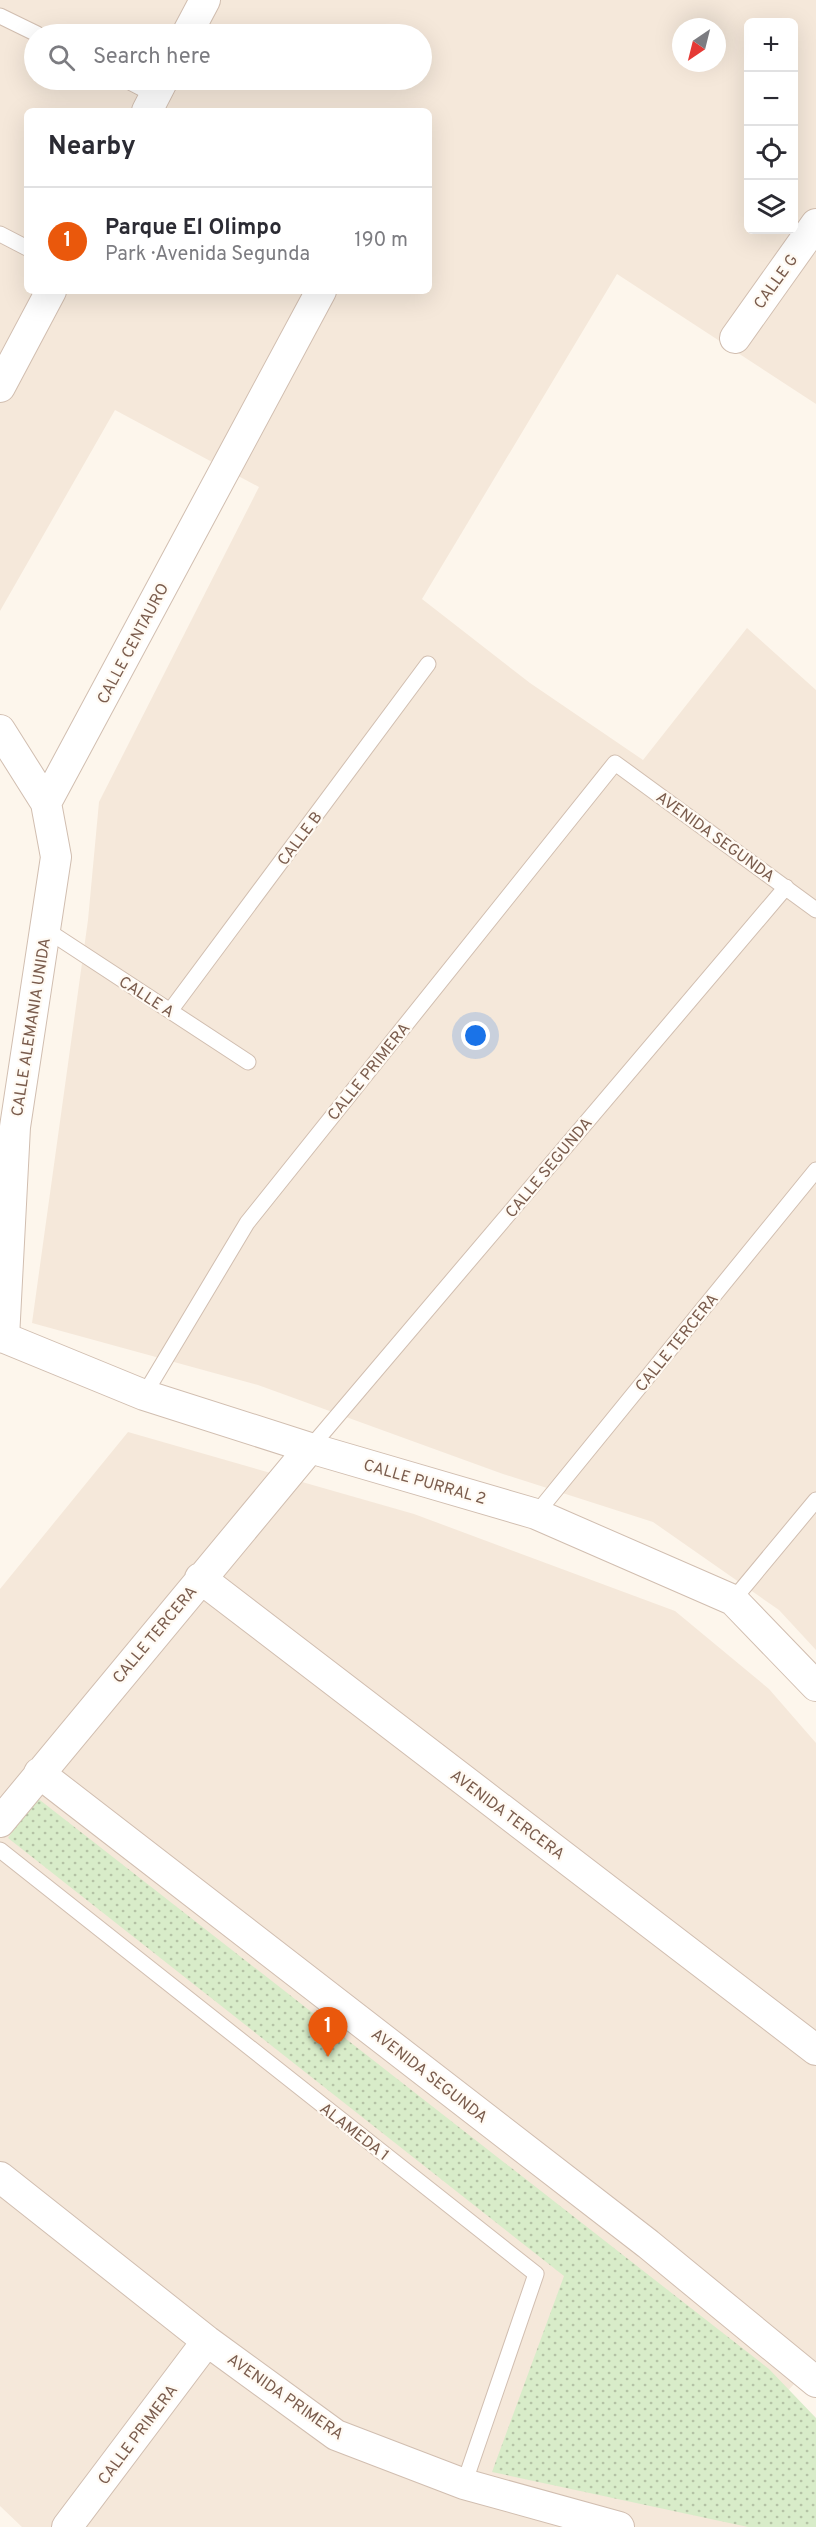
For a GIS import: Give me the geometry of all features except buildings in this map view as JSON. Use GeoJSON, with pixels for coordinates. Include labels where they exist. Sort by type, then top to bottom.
{"type":"FeatureCollection","features":[{"type":"Feature","properties":{"kind":"street"},"geometry":{"type":"LineString","coordinates":[[193,24],[206,0]]}},
{"type":"Feature","properties":{"kind":"street","name":"CALLE G"},"geometry":{"type":"LineString","coordinates":[[735,338],[816,224]]}},
{"type":"Feature","properties":{"kind":"street"},"geometry":{"type":"LineString","coordinates":[[0,387],[49,294]]}},
{"type":"Feature","properties":{"kind":"street","name":"CALLE CENTAURO"},"geometry":{"type":"LineString","coordinates":[[46,803],[319,294]]}},
{"type":"Feature","properties":{"kind":"street","name":"CALLE ALEMANIA UNIDA"},"geometry":{"type":"LineString","coordinates":[[0,730],[46,803],[56,857],[15,1127],[2,1337]]}},
{"type":"Feature","properties":{"kind":"street","name":"CALLE PURRAL 2"},"geometry":{"type":"LineString","coordinates":[[2,1337],[144,1395],[310,1448],[536,1514],[733,1600],[816,1686]]}},
{"type":"Feature","properties":{"kind":"street","name":"CALLE TERCERA"},"geometry":{"type":"LineString","coordinates":[[0,1822],[310,1448]]}},
{"type":"Feature","properties":{"kind":"street","name":"AVENIDA TERCERA"},"geometry":{"type":"LineString","coordinates":[[201,1578],[816,2050]]}},
{"type":"Feature","properties":{"kind":"street","name":"AVENIDA SEGUNDA"},"geometry":{"type":"LineString","coordinates":[[39,1773],[648,2244],[816,2382]]}},
{"type":"Feature","properties":{"kind":"street","name":"AVENIDA PRIMERA"},"geometry":{"type":"LineString","coordinates":[[0,2177],[207,2341],[336,2435],[464,2484],[619,2527]]}},
{"type":"Feature","properties":{"kind":"street","name":"CALLE PRIMERA"},"geometry":{"type":"LineString","coordinates":[[67,2527],[207,2341]]}},
{"type":"Feature","properties":{"kind":"lane"},"geometry":{"type":"LineString","coordinates":[[0,16],[24,28]]}},
{"type":"Feature","properties":{"kind":"lane"},"geometry":{"type":"LineString","coordinates":[[0,234],[24,246]]}},
{"type":"Feature","properties":{"kind":"lane","name":"CALLE B"},"geometry":{"type":"LineString","coordinates":[[170,1011],[428,664]]}},
{"type":"Feature","properties":{"kind":"lane","name":"AVENIDA SEGUNDA"},"geometry":{"type":"LineString","coordinates":[[615,763],[816,910]]}},
{"type":"Feature","properties":{"kind":"lane","name":"CALLE PRIMERA"},"geometry":{"type":"LineString","coordinates":[[144,1395],[247,1223],[615,763]]}},
{"type":"Feature","properties":{"kind":"lane","name":"CALLE SEGUNDA"},"geometry":{"type":"LineString","coordinates":[[310,1448],[786,887]]}},
{"type":"Feature","properties":{"kind":"lane","name":"CALLE A"},"geometry":{"type":"LineString","coordinates":[[45,929],[248,1062]]}},
{"type":"Feature","properties":{"kind":"lane","name":"CALLE TERCERA"},"geometry":{"type":"LineString","coordinates":[[536,1514],[816,1170]]}},
{"type":"Feature","properties":{"kind":"lane"},"geometry":{"type":"LineString","coordinates":[[733,1600],[816,1500]]}},
{"type":"Feature","properties":{"kind":"lane","name":"ALAMEDA 1"},"geometry":{"type":"LineString","coordinates":[[0,1850],[536,2274],[464,2484]]}},
{"type":"Feature","properties":{"kind":"shaded area"},"geometry":{"type":"Polygon","coordinates":[[[0,0],[816,0],[816,404],[617,274],[422,599],[530,683],[643,760],[747,628],[816,690],[816,1650],[779,1610],[653,1522],[503,1474],[258,1385],[32,1323],[88,920],[99,802],[259,487],[115,410],[0,611],[0,0]]]}},
{"type":"Feature","properties":{"kind":"shaded area"},"geometry":{"type":"Polygon","coordinates":[[[128,1432],[414,1514],[675,1611],[769,1689],[816,1743],[816,2360],[783,2396],[816,2527],[22,2527],[0,2506],[0,1589],[128,1432]]]}},
{"type":"Feature","properties":{"kind":"green space"},"geometry":{"type":"Polygon","coordinates":[[[36,1797],[769,2369],[816,2418],[816,2527],[748,2527],[492,2472],[564,2276],[8,1838],[36,1797]]]}},
{"type":"Feature","properties":{"kind":"place","name":"Parque El Olimpo"},"geometry":{"type":"Point","coordinates":[328,2057]}}]}
